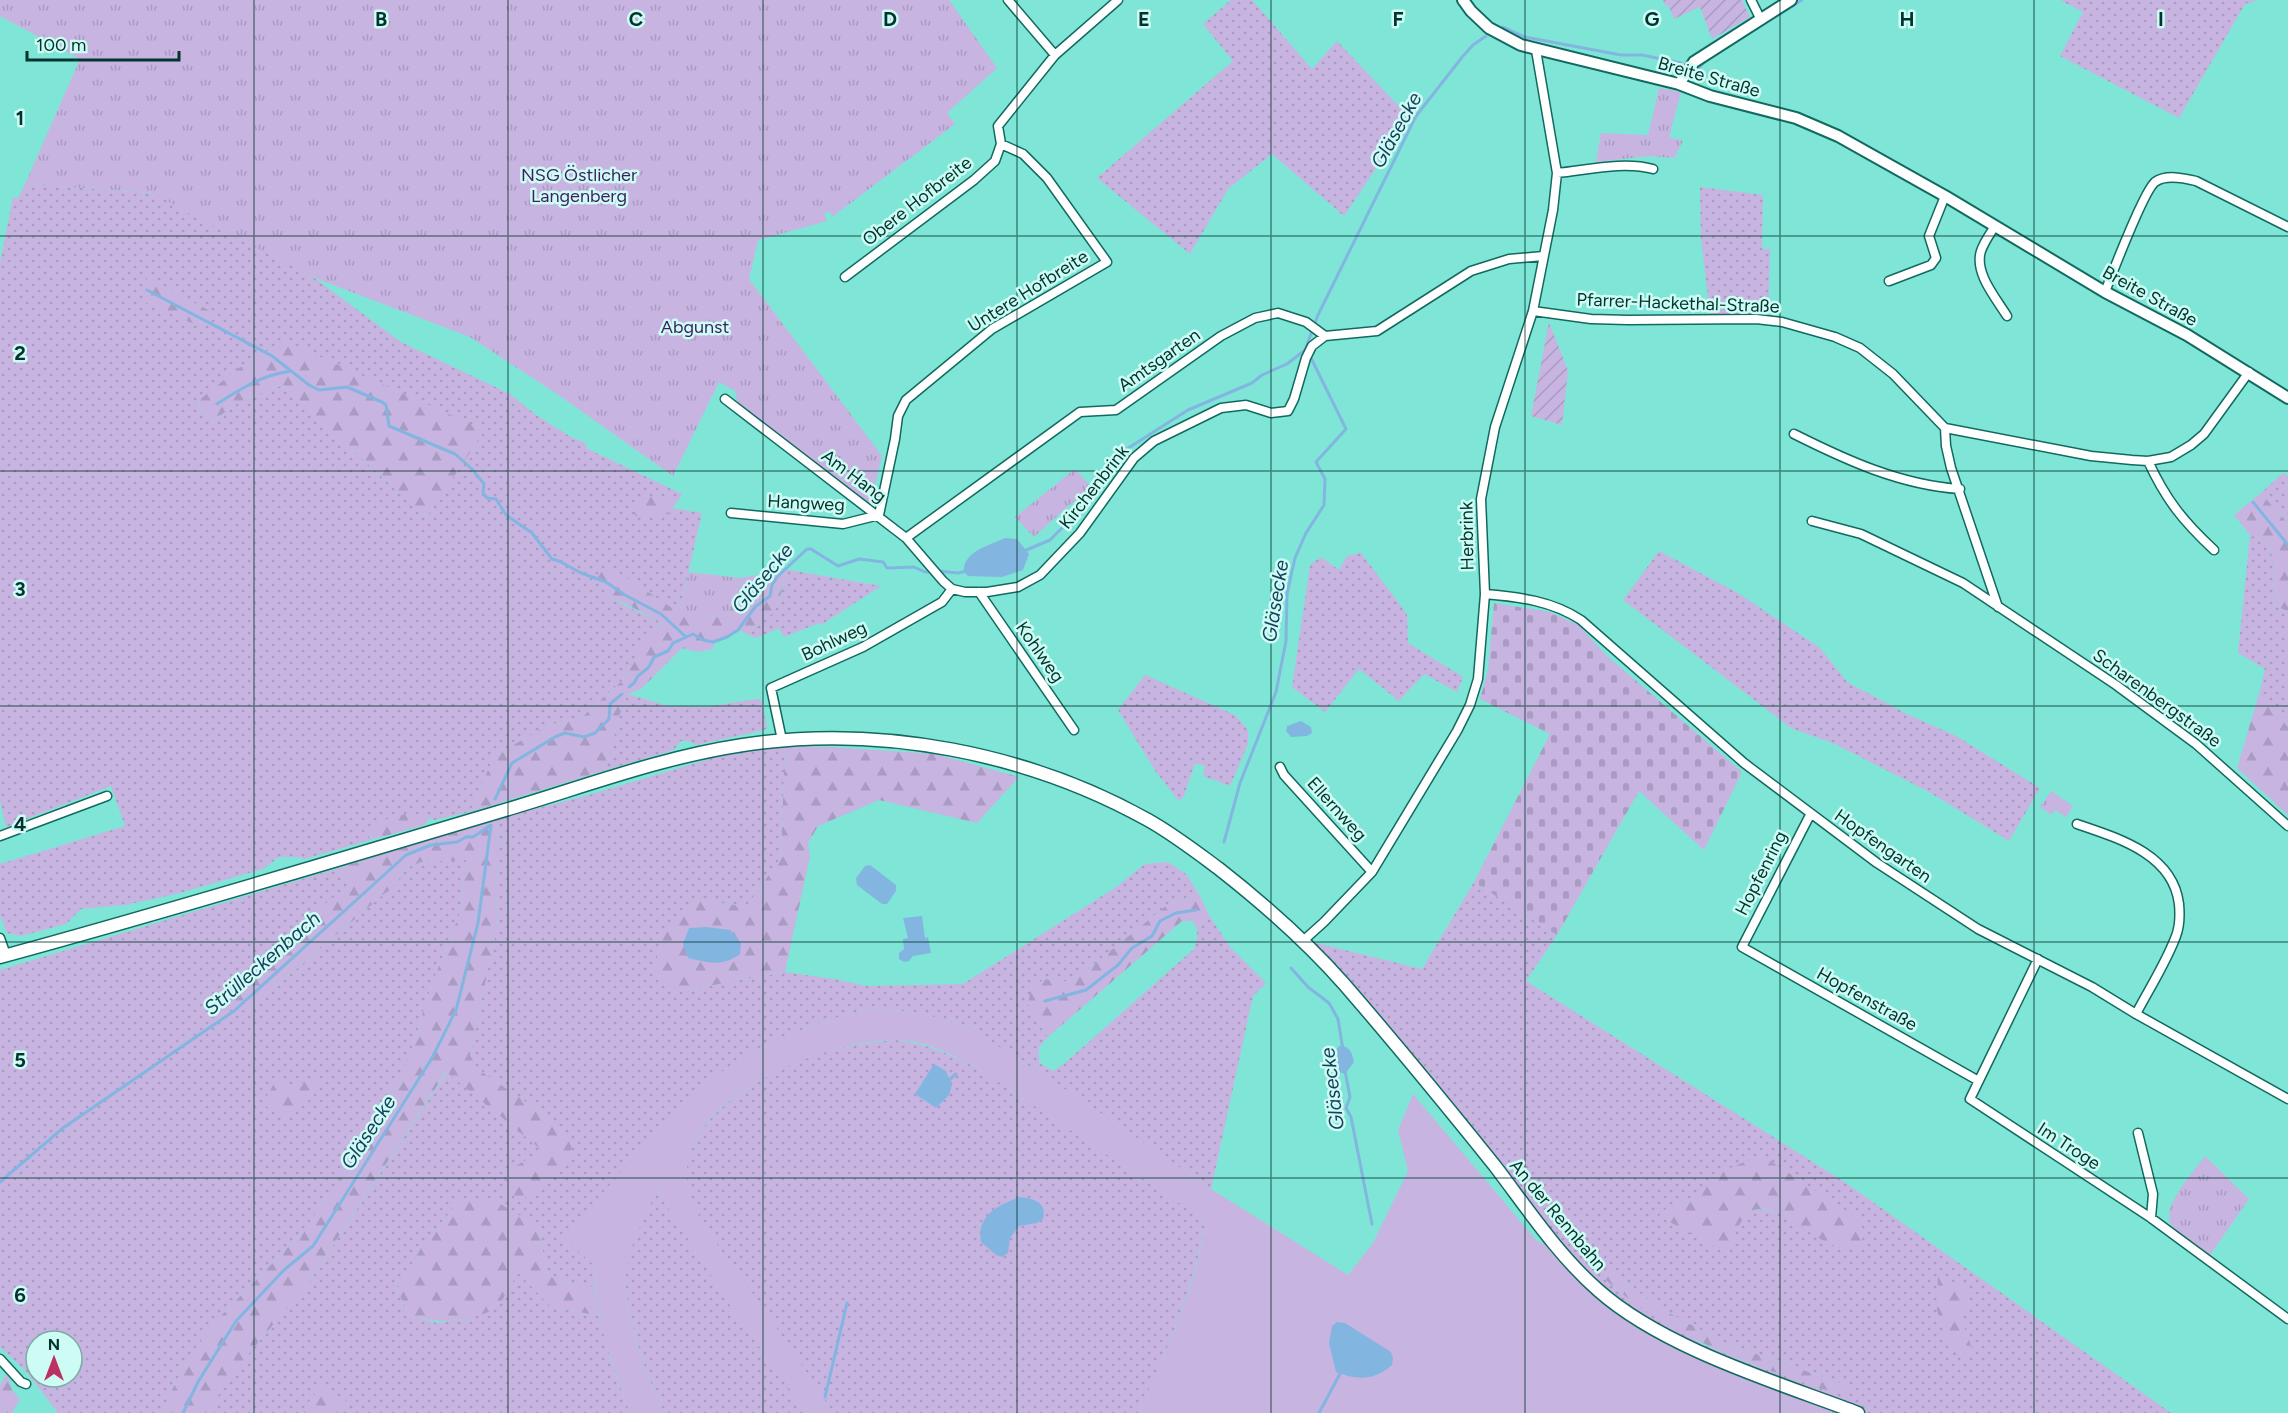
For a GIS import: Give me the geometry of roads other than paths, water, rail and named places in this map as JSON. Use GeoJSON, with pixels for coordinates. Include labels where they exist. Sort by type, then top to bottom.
{"type":"FeatureCollection","features":[{"type":"Feature","properties":{"kind":"main road","name":"An der Rennbahn"},"geometry":{"type":"LineString","coordinates":[[3,956],[500,812],[593,781],[716,749],[782,740],[876,741],[929,746],[1024,767],[1070,783],[1116,803],[1182,840],[1304,940],[1418,1072],[1563,1252],[1598,1290],[1645,1325],[1692,1348],[1858,1413]]}},
{"type":"Feature","properties":{"kind":"street"},"geometry":{"type":"LineString","coordinates":[[1008,0],[1055,55]]}},
{"type":"Feature","properties":{"kind":"street"},"geometry":{"type":"LineString","coordinates":[[1001,144],[998,126],[1055,55],[1118,0]]}},
{"type":"Feature","properties":{"kind":"street","name":"Breite Straße"},"geometry":{"type":"LineString","coordinates":[[1463,0],[1489,28],[1512,42],[1536,50],[1679,84],[1710,96],[1815,125],[1871,153],[2105,292],[2187,335],[2288,398]]}},
{"type":"Feature","properties":{"kind":"street"},"geometry":{"type":"LineString","coordinates":[[1752,0],[1761,20]]}},
{"type":"Feature","properties":{"kind":"street"},"geometry":{"type":"LineString","coordinates":[[1679,84],[1694,62],[1791,0]]}},
{"type":"Feature","properties":{"kind":"street","name":"Herbrink"},"geometry":{"type":"LineString","coordinates":[[1304,940],[1372,872],[1470,705],[1478,679],[1482,658],[1485,594],[1481,499],[1495,427],[1533,311],[1553,210],[1557,173],[1536,50]]}},
{"type":"Feature","properties":{"kind":"street","name":"Obere Hofbreite"},"geometry":{"type":"LineString","coordinates":[[845,277],[974,180],[995,161],[1001,144]]}},
{"type":"Feature","properties":{"kind":"street","name":"Untere Hofbreite"},"geometry":{"type":"LineString","coordinates":[[879,515],[898,416],[906,400],[992,330],[1107,262],[1047,178],[1023,154],[1001,144]]}},
{"type":"Feature","properties":{"kind":"street"},"geometry":{"type":"LineString","coordinates":[[1557,173],[1614,167],[1642,166],[1653,169]]}},
{"type":"Feature","properties":{"kind":"street"},"geometry":{"type":"LineString","coordinates":[[2105,292],[2146,196],[2156,182],[2163,178],[2184,178],[2196,181],[2288,227]]}},
{"type":"Feature","properties":{"kind":"street"},"geometry":{"type":"LineString","coordinates":[[1889,282],[1931,265],[1936,258],[1929,236],[1945,196]]}},
{"type":"Feature","properties":{"kind":"street"},"geometry":{"type":"LineString","coordinates":[[1995,226],[1982,248],[1980,262],[1986,282],[2007,315]]}},
{"type":"Feature","properties":{"kind":"street"},"geometry":{"type":"LineString","coordinates":[[1325,336],[1377,330],[1471,271],[1509,259],[1544,256]]}},
{"type":"Feature","properties":{"kind":"street","name":"Pfarrer-Hackethal-Straße"},"geometry":{"type":"LineString","coordinates":[[1533,311],[1591,319],[1756,319],[1782,322],[1826,334],[1860,348],[1893,374],[1945,428]]}},
{"type":"Feature","properties":{"kind":"street","name":"Amtsgarten"},"geometry":{"type":"LineString","coordinates":[[906,538],[1080,412],[1116,410],[1221,336],[1255,318],[1278,313],[1306,322],[1325,336]]}},
{"type":"Feature","properties":{"kind":"street","name":"Kirchenbrink"},"geometry":{"type":"LineString","coordinates":[[952,590],[979,592],[1018,587],[1040,575],[1080,533],[1134,458],[1154,441],[1221,408],[1246,405],[1271,412],[1288,411],[1294,399],[1306,358],[1312,346],[1325,336]]}},
{"type":"Feature","properties":{"kind":"street"},"geometry":{"type":"LineString","coordinates":[[1998,608],[1946,446],[1945,428],[2091,456],[2148,461],[2171,457],[2204,434],[2249,372]]}},
{"type":"Feature","properties":{"kind":"street","name":"Am Hang"},"geometry":{"type":"LineString","coordinates":[[725,399],[879,515],[906,538],[952,590]]}},
{"type":"Feature","properties":{"kind":"street"},"geometry":{"type":"LineString","coordinates":[[1794,434],[1853,463],[1935,487],[1959,489]]}},
{"type":"Feature","properties":{"kind":"street"},"geometry":{"type":"LineString","coordinates":[[2148,461],[2162,490],[2185,523],[2214,550]]}},
{"type":"Feature","properties":{"kind":"street","name":"Hangweg"},"geometry":{"type":"LineString","coordinates":[[731,513],[843,524],[879,515]]}},
{"type":"Feature","properties":{"kind":"street","name":"Scharenbergstraße"},"geometry":{"type":"LineString","coordinates":[[1812,521],[1861,534],[1920,560],[1964,583],[1998,608],[2116,685],[2196,744],[2288,826]]}},
{"type":"Feature","properties":{"kind":"street","name":"Bohlweg"},"geometry":{"type":"LineString","coordinates":[[782,740],[771,688],[863,647],[942,602],[952,590]]}},
{"type":"Feature","properties":{"kind":"street","name":"Kohlweg"},"geometry":{"type":"LineString","coordinates":[[979,592],[1074,730]]}},
{"type":"Feature","properties":{"kind":"street","name":"Hopfengarten"},"geometry":{"type":"LineString","coordinates":[[1485,594],[1538,601],[1560,608],[1581,620],[1744,764],[1886,869],[1978,929],[2092,987],[2288,1099]]}},
{"type":"Feature","properties":{"kind":"street","name":"Ellernweg"},"geometry":{"type":"LineString","coordinates":[[1280,767],[1284,775],[1372,872]]}},
{"type":"Feature","properties":{"kind":"street"},"geometry":{"type":"LineString","coordinates":[[0,836],[107,796]]}},
{"type":"Feature","properties":{"kind":"street","name":"Hopfenring"},"geometry":{"type":"LineString","coordinates":[[1742,947],[1810,815]]}},
{"type":"Feature","properties":{"kind":"street"},"geometry":{"type":"LineString","coordinates":[[2077,824],[2110,835],[2158,861],[2169,874],[2175,887],[2180,913],[2176,937],[2136,1014]]}},
{"type":"Feature","properties":{"kind":"street"},"geometry":{"type":"LineString","coordinates":[[0,938],[3,956]]}},
{"type":"Feature","properties":{"kind":"street","name":"Hopfenstraße"},"geometry":{"type":"LineString","coordinates":[[1742,947],[1977,1080]]}},
{"type":"Feature","properties":{"kind":"street"},"geometry":{"type":"LineString","coordinates":[[1977,1080],[2038,959]]}},
{"type":"Feature","properties":{"kind":"street","name":"Im Troge"},"geometry":{"type":"LineString","coordinates":[[1977,1080],[1970,1099],[2151,1218],[2288,1318]]}},
{"type":"Feature","properties":{"kind":"street"},"geometry":{"type":"LineString","coordinates":[[2138,1133],[2153,1194],[2151,1218]]}},
{"type":"Feature","properties":{"kind":"street"},"geometry":{"type":"LineString","coordinates":[[0,1359],[24,1383]]}},
{"type":"Feature","properties":{"kind":"water"},"geometry":{"type":"Polygon","coordinates":[[[1005,538],[1017,539],[1029,554],[1023,570],[1002,577],[968,576],[964,572],[967,559],[972,554],[1005,538]]]}},
{"type":"Feature","properties":{"kind":"water"},"geometry":{"type":"Polygon","coordinates":[[[1301,721],[1311,727],[1312,733],[1307,736],[1291,737],[1286,731],[1287,726],[1301,721]]]}},
{"type":"Feature","properties":{"kind":"water"},"geometry":{"type":"Polygon","coordinates":[[[870,865],[896,885],[896,891],[887,904],[882,904],[857,885],[856,878],[865,866],[870,865]]]}},
{"type":"Feature","properties":{"kind":"water"},"geometry":{"type":"Polygon","coordinates":[[[922,916],[925,938],[928,937],[931,953],[913,956],[909,961],[904,962],[899,959],[899,953],[904,949],[903,939],[908,938],[903,918],[922,916]]]}},
{"type":"Feature","properties":{"kind":"water"},"geometry":{"type":"Polygon","coordinates":[[[706,927],[730,930],[741,943],[740,954],[721,962],[688,958],[683,944],[689,928],[706,927]]]}},
{"type":"Feature","properties":{"kind":"water"},"geometry":{"type":"Polygon","coordinates":[[[1339,1046],[1350,1050],[1354,1062],[1345,1074],[1339,1072],[1332,1057],[1339,1046]]]}},
{"type":"Feature","properties":{"kind":"water"},"geometry":{"type":"Polygon","coordinates":[[[934,1064],[946,1071],[952,1085],[949,1095],[936,1108],[915,1094],[934,1064]]]}},
{"type":"Feature","properties":{"kind":"water"},"geometry":{"type":"Polygon","coordinates":[[[1020,1197],[1039,1202],[1044,1213],[1043,1219],[1037,1223],[1019,1226],[1010,1238],[1008,1253],[1002,1257],[996,1255],[981,1242],[982,1225],[991,1212],[1020,1197]]]}},
{"type":"Feature","properties":{"kind":"water"},"geometry":{"type":"Polygon","coordinates":[[[1337,1322],[1345,1323],[1391,1352],[1392,1365],[1379,1374],[1365,1378],[1351,1377],[1336,1372],[1329,1343],[1332,1326],[1337,1322]]]}},
{"type":"Feature","properties":{"kind":"waterway","name":"Gläsecke"},"geometry":{"type":"LineString","coordinates":[[1699,68],[1706,60],[1802,0]]}},
{"type":"Feature","properties":{"kind":"waterway","name":"Gläsecke"},"geometry":{"type":"LineString","coordinates":[[1503,27],[1525,37],[1621,55],[1642,55],[1681,63]]}},
{"type":"Feature","properties":{"kind":"waterway","name":"Gläsecke"},"geometry":{"type":"LineString","coordinates":[[1074,513],[1095,479],[1119,454],[1188,410],[1252,383],[1262,375],[1287,364],[1305,350],[1318,315],[1416,116],[1463,56],[1486,36]]}},
{"type":"Feature","properties":{"kind":"waterway"},"geometry":{"type":"LineString","coordinates":[[147,290],[272,356],[309,385],[319,390],[347,387],[382,402],[386,405],[389,426],[455,454],[484,484],[483,493],[487,498],[496,499],[506,515],[532,533],[552,559],[606,582],[661,614],[685,636]]}},
{"type":"Feature","properties":{"kind":"waterway","name":"Gläsecke"},"geometry":{"type":"LineString","coordinates":[[1224,842],[1240,783],[1276,692],[1286,641],[1287,594],[1295,558],[1306,533],[1324,505],[1325,479],[1316,462],[1346,429],[1310,356]]}},
{"type":"Feature","properties":{"kind":"waterway"},"geometry":{"type":"LineString","coordinates":[[217,404],[261,379],[291,371]]}},
{"type":"Feature","properties":{"kind":"waterway"},"geometry":{"type":"LineString","coordinates":[[2253,502],[2288,545]]}},
{"type":"Feature","properties":{"kind":"waterway","name":"Gläsecke"},"geometry":{"type":"LineString","coordinates":[[1024,551],[1050,540],[1067,523]]}},
{"type":"Feature","properties":{"kind":"waterway","name":"Gläsecke"},"geometry":{"type":"LineString","coordinates":[[629,687],[649,667],[654,657],[668,651],[673,643],[693,634],[703,640],[713,642],[738,630],[755,607],[770,596],[772,585],[778,576],[807,549],[811,549],[838,566],[859,559],[883,562],[887,568],[914,567],[931,572]]}},
{"type":"Feature","properties":{"kind":"waterway","name":"Gläsecke"},"geometry":{"type":"LineString","coordinates":[[938,571],[958,573],[967,571]]}},
{"type":"Feature","properties":{"kind":"waterway","name":"Gläsecke"},"geometry":{"type":"LineString","coordinates":[[495,799],[512,763],[565,733],[584,737],[595,733],[609,719],[610,704],[622,694]]}},
{"type":"Feature","properties":{"kind":"waterway","name":"Strülleckenbach"},"geometry":{"type":"LineString","coordinates":[[0,1182],[63,1128],[234,1011],[406,855],[431,845],[457,842],[466,837],[473,837],[491,825]]}},
{"type":"Feature","properties":{"kind":"waterway","name":"Gläsecke"},"geometry":{"type":"LineString","coordinates":[[183,1413],[198,1382],[236,1321],[284,1270],[313,1246],[432,1058],[456,1010],[478,923],[491,825]]}},
{"type":"Feature","properties":{"kind":"waterway"},"geometry":{"type":"LineString","coordinates":[[1045,1001],[1086,990],[1118,965],[1132,948],[1152,936],[1160,921],[1176,913],[1196,910]]}},
{"type":"Feature","properties":{"kind":"waterway","name":"Gläsecke"},"geometry":{"type":"LineString","coordinates":[[1291,968],[1308,987],[1329,1003],[1338,1019],[1343,1050]]}},
{"type":"Feature","properties":{"kind":"waterway","name":"Gläsecke"},"geometry":{"type":"LineString","coordinates":[[1345,1071],[1350,1097],[1346,1108],[1351,1117],[1372,1224]]}},
{"type":"Feature","properties":{"kind":"waterway"},"geometry":{"type":"LineString","coordinates":[[948,1081],[956,1074]]}},
{"type":"Feature","properties":{"kind":"waterway"},"geometry":{"type":"LineString","coordinates":[[825,1397],[847,1303]]}},
{"type":"Feature","properties":{"kind":"waterway","name":"Gläsecke"},"geometry":{"type":"LineString","coordinates":[[1319,1413],[1342,1370]]}},
{"type":"Feature","properties":{"kind":"park label","name":"NSG Östlicher Langenberg"},"geometry":{"type":"Point","coordinates":[579,186]}},
{"type":"Feature","properties":{"kind":"park label","name":"Abgunst"},"geometry":{"type":"Point","coordinates":[695,327]}}]}
